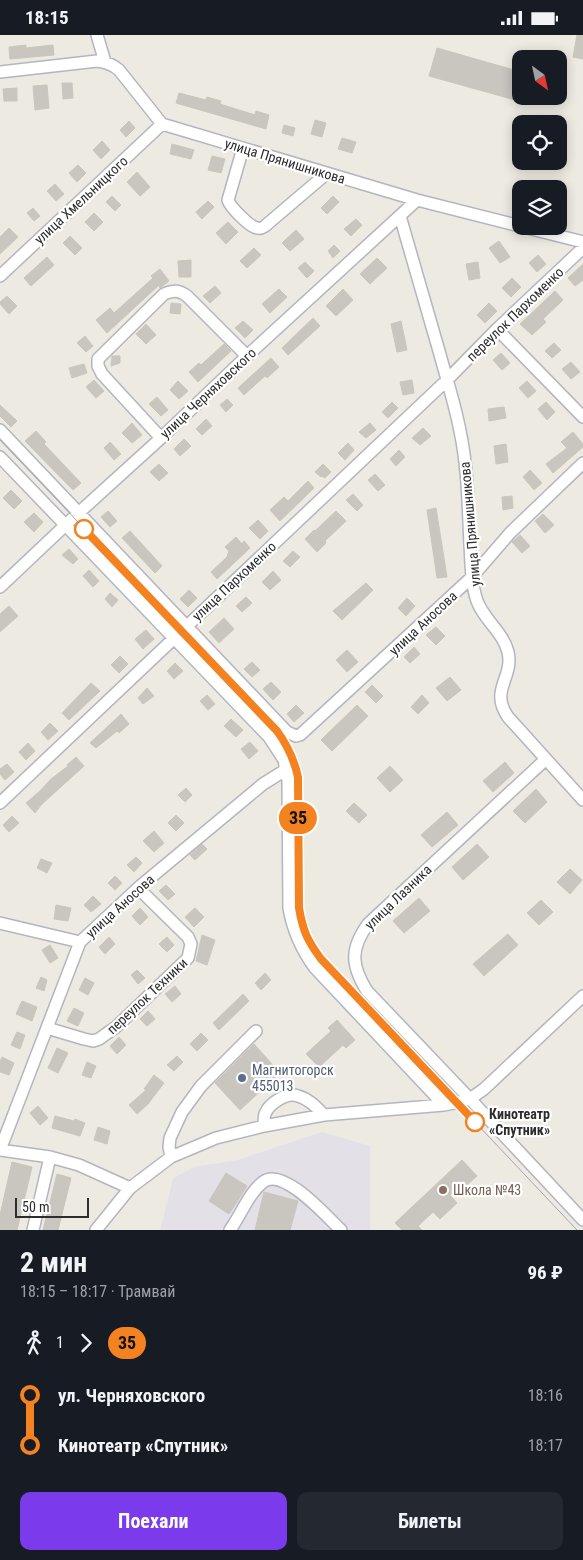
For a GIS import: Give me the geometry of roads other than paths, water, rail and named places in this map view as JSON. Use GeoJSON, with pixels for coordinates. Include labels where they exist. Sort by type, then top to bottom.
{"type":"FeatureCollection","features":[{"type":"Feature","properties":{"kind":"street"},"geometry":{"type":"LineString","coordinates":[[98,35],[105,62]]}},
{"type":"Feature","properties":{"kind":"street"},"geometry":{"type":"LineString","coordinates":[[0,72],[97,61],[105,62],[119,70],[162,124]]}},
{"type":"Feature","properties":{"kind":"street","name":"улица Прянишникова"},"geometry":{"type":"LineString","coordinates":[[162,124],[417,201],[583,242]]}},
{"type":"Feature","properties":{"kind":"street","name":"улица Хмельницкого"},"geometry":{"type":"LineString","coordinates":[[0,276],[162,124]]}},
{"type":"Feature","properties":{"kind":"street"},"geometry":{"type":"LineString","coordinates":[[243,148],[228,200],[231,207],[255,228],[265,226],[326,173]]}},
{"type":"Feature","properties":{"kind":"street","name":"улица Черняховского"},"geometry":{"type":"LineString","coordinates":[[0,587],[247,356],[417,201]]}},
{"type":"Feature","properties":{"kind":"street","name":"улица Прянишникова"},"geometry":{"type":"LineString","coordinates":[[400,216],[460,432],[466,481],[472,577],[477,601],[500,634],[508,654],[506,675],[500,700],[501,706],[508,717],[583,800]]}},
{"type":"Feature","properties":{"kind":"street","name":"переулок Пархоменко"},"geometry":{"type":"LineString","coordinates":[[447,380],[497,329],[583,248]]}},
{"type":"Feature","properties":{"kind":"street"},"geometry":{"type":"LineString","coordinates":[[161,438],[102,374],[98,367],[98,359],[164,294],[173,290],[187,296],[247,356]]}},
{"type":"Feature","properties":{"kind":"street"},"geometry":{"type":"LineString","coordinates":[[497,329],[583,417]]}},
{"type":"Feature","properties":{"kind":"street","name":"улица Пархоменко"},"geometry":{"type":"LineString","coordinates":[[0,803],[447,380]]}},
{"type":"Feature","properties":{"kind":"street"},"geometry":{"type":"LineString","coordinates":[[0,430],[187,625]]}},
{"type":"Feature","properties":{"kind":"street"},"geometry":{"type":"LineString","coordinates":[[0,457],[269,737],[281,755],[287,769],[290,839],[289,907],[297,939],[315,968],[444,1105]]}},
{"type":"Feature","properties":{"kind":"street","name":"улица Аносова"},"geometry":{"type":"LineString","coordinates":[[187,625],[287,732],[296,736],[300,735],[472,577],[510,533],[583,463]]}},
{"type":"Feature","properties":{"kind":"street","name":"улица Лазника"},"geometry":{"type":"LineString","coordinates":[[546,759],[368,924],[355,946],[356,968],[367,991],[583,1220]]}},
{"type":"Feature","properties":{"kind":"street","name":"улица Аносова"},"geometry":{"type":"LineString","coordinates":[[0,1150],[80,942],[138,888],[262,784],[287,769]]}},
{"type":"Feature","properties":{"kind":"street","name":"переулок Техники"},"geometry":{"type":"LineString","coordinates":[[47,1028],[92,1041],[99,1039],[116,1027],[188,958],[191,944],[188,937],[138,888]]}},
{"type":"Feature","properties":{"kind":"street"},"geometry":{"type":"LineString","coordinates":[[0,923],[80,942]]}},
{"type":"Feature","properties":{"kind":"street"},"geometry":{"type":"LineString","coordinates":[[96,1230],[130,1188],[171,1157],[216,1138],[264,1126],[324,1115],[444,1105],[470,1099],[484,1089],[583,996]]}},
{"type":"Feature","properties":{"kind":"street"},"geometry":{"type":"LineString","coordinates":[[171,1157],[170,1137],[182,1112],[201,1086],[256,1031]]}},
{"type":"Feature","properties":{"kind":"street"},"geometry":{"type":"LineString","coordinates":[[264,1126],[264,1115],[268,1108],[279,1099],[295,1095],[308,1100],[324,1115]]}},
{"type":"Feature","properties":{"kind":"street"},"geometry":{"type":"LineString","coordinates":[[0,1150],[50,1157],[79,1165],[130,1188]]}},
{"type":"Feature","properties":{"kind":"street"},"geometry":{"type":"LineString","coordinates":[[33,1230],[50,1157]]}},
{"type":"Feature","properties":{"kind":"street"},"geometry":{"type":"LineString","coordinates":[[230,1230],[252,1196],[263,1182],[270,1178],[279,1179],[304,1194],[340,1230]]}},
{"type":"Feature","properties":{"kind":"tram line"},"geometry":{"type":"LineString","coordinates":[[0,440],[277,731],[290,753],[298,777],[299,908],[304,929],[312,946],[321,959],[577,1230]]}},
{"type":"Feature","properties":{"kind":"tram line","name":"35"},"geometry":{"type":"LineString","coordinates":[[84,529],[277,731],[288,747],[298,777],[299,908],[303,929],[310,944],[321,959],[475,1122]]}},
{"type":"Feature","properties":{"kind":"place","name":"Магнитогорск 455013"},"geometry":{"type":"Point","coordinates":[242,1078]}},
{"type":"Feature","properties":{"kind":"place","name":"Кинотеатр «Спутник»"},"geometry":{"type":"Point","coordinates":[475,1122]}},
{"type":"Feature","properties":{"kind":"place","name":"Школа №43"},"geometry":{"type":"Point","coordinates":[443,1190]}}]}
